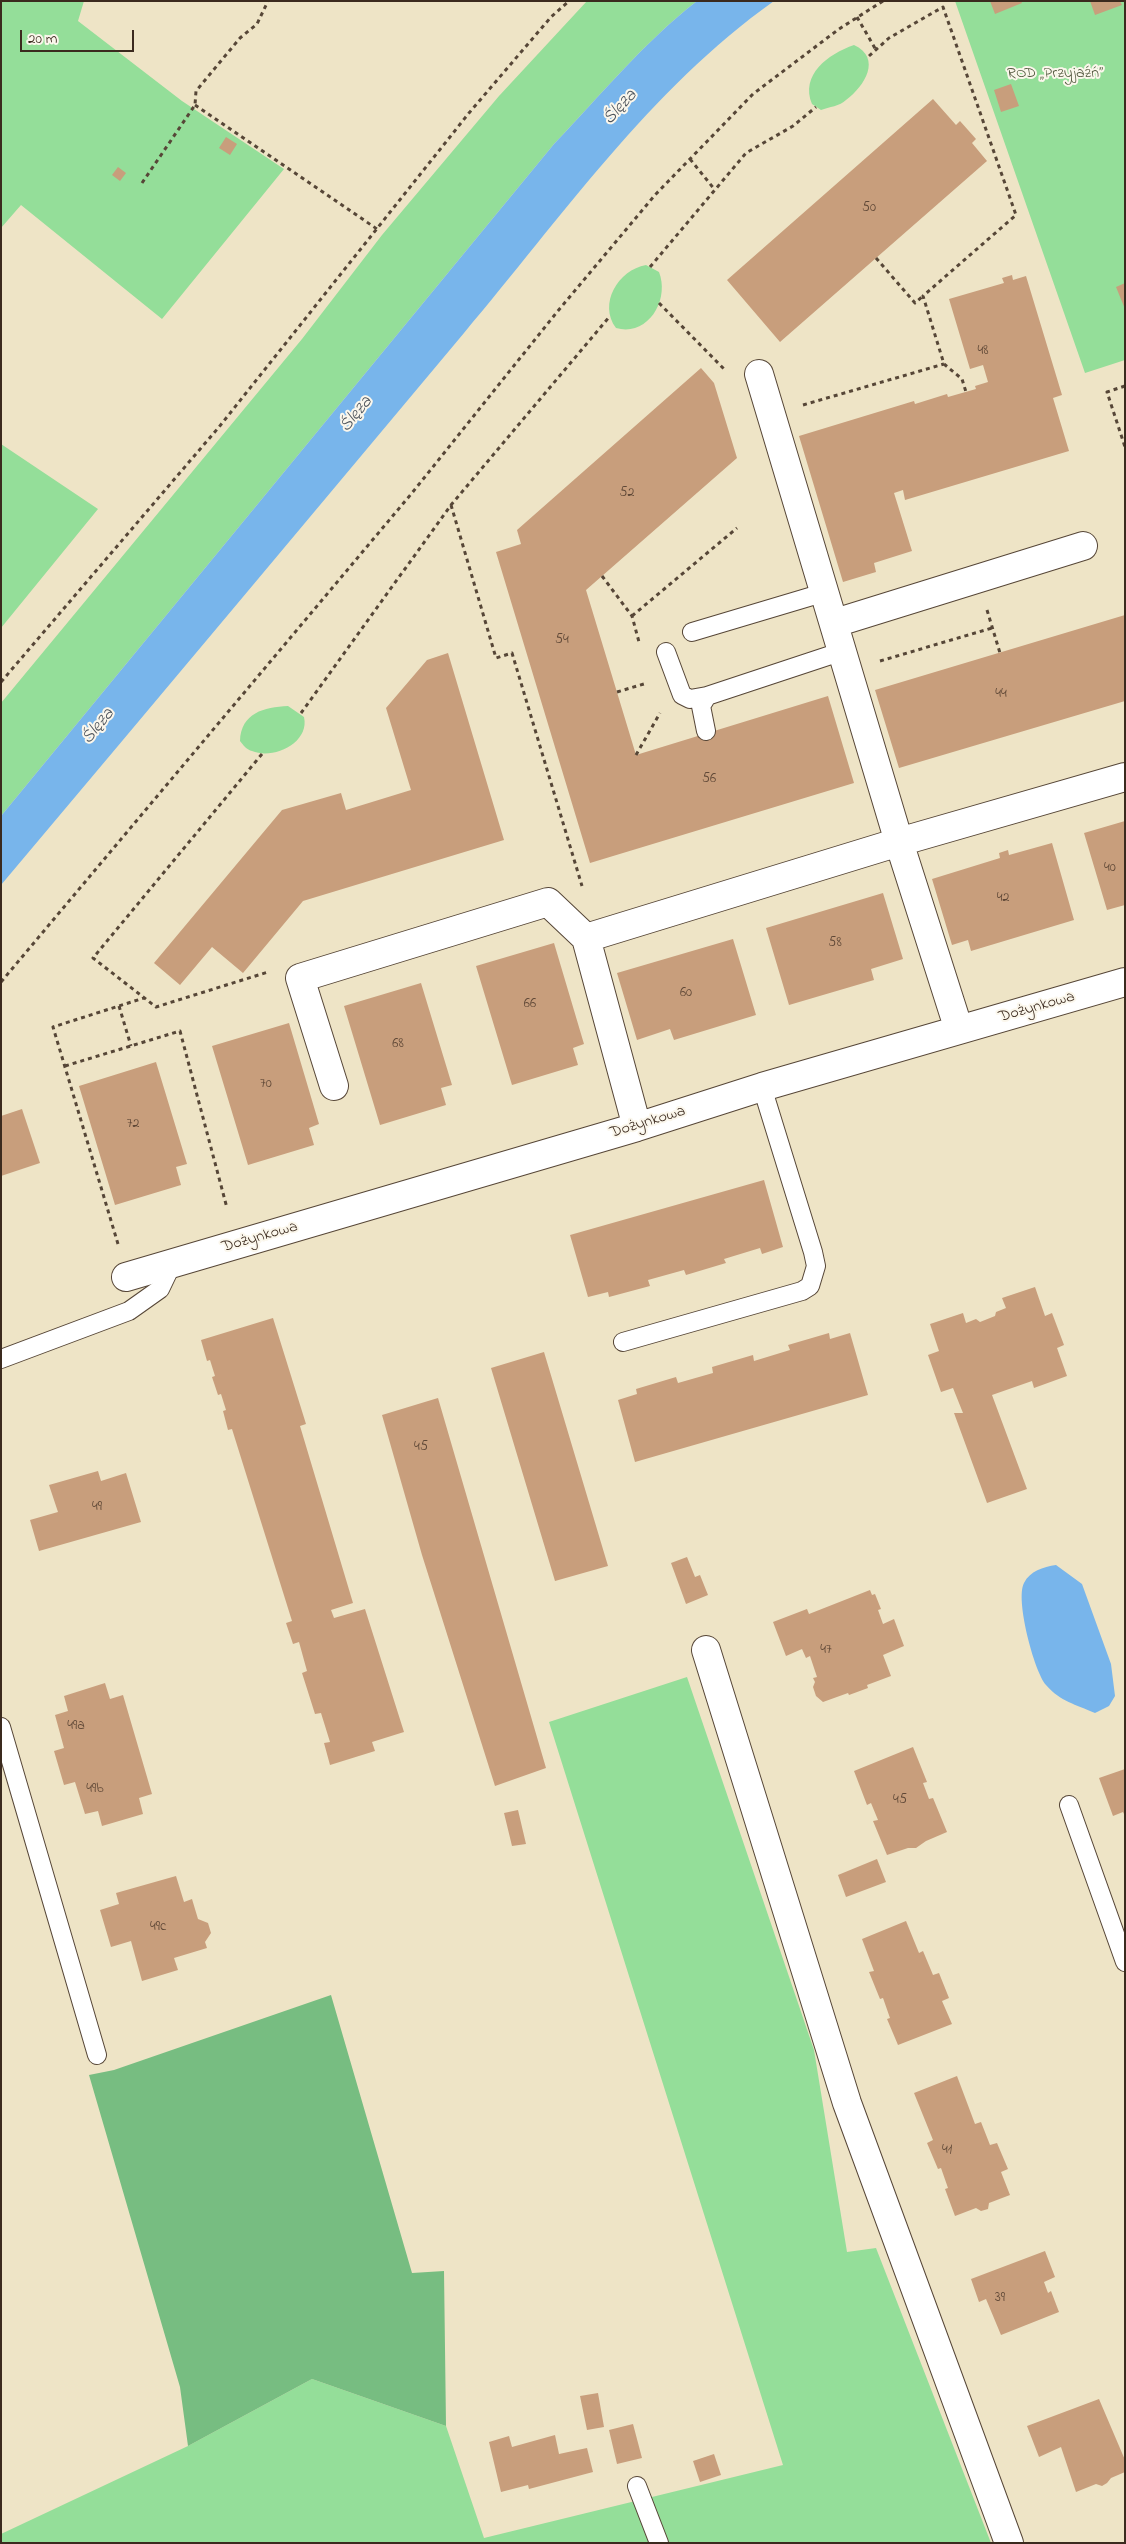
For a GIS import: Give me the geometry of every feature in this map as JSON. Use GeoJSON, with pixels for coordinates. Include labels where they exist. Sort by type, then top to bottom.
{"type":"FeatureCollection","features":[{"type":"Feature","properties":{"kind":"street"},"geometry":{"type":"LineString","coordinates":[[759,374],[826,592],[899,842],[959,1030]]}},
{"type":"Feature","properties":{"kind":"street"},"geometry":{"type":"LineString","coordinates":[[835,623],[1083,546]]}},
{"type":"Feature","properties":{"kind":"street"},"geometry":{"type":"LineString","coordinates":[[591,937],[899,842],[1125,777]]}},
{"type":"Feature","properties":{"kind":"street"},"geometry":{"type":"LineString","coordinates":[[334,1086],[300,978],[548,902],[591,937],[637,1127]]}},
{"type":"Feature","properties":{"kind":"street","name":"Dożynkowa"},"geometry":{"type":"LineString","coordinates":[[123,1265],[172,1264],[637,1127],[762,1087],[1125,982]]}},
{"type":"Feature","properties":{"kind":"street"},"geometry":{"type":"LineString","coordinates":[[706,1650],[847,2103],[1009,2543]]}},
{"type":"Feature","properties":{"kind":"lane"},"geometry":{"type":"LineString","coordinates":[[692,632],[826,592]]}},
{"type":"Feature","properties":{"kind":"lane"},"geometry":{"type":"LineString","coordinates":[[666,652],[682,695],[690,699],[845,661]]}},
{"type":"Feature","properties":{"kind":"lane"},"geometry":{"type":"LineString","coordinates":[[706,731],[701,706],[707,696]]}},
{"type":"Feature","properties":{"kind":"lane"},"geometry":{"type":"LineString","coordinates":[[623,1342],[802,1291],[810,1286],[816,1266],[813,1252],[762,1087]]}},
{"type":"Feature","properties":{"kind":"lane"},"geometry":{"type":"LineString","coordinates":[[1,1359],[130,1311],[160,1289],[172,1264]]}},
{"type":"Feature","properties":{"kind":"lane"},"geometry":{"type":"LineString","coordinates":[[1,1727],[97,2055]]}},
{"type":"Feature","properties":{"kind":"lane"},"geometry":{"type":"LineString","coordinates":[[1069,1806],[1125,1962]]}},
{"type":"Feature","properties":{"kind":"lane"},"geometry":{"type":"LineString","coordinates":[[637,2486],[659,2543]]}},
{"type":"Feature","properties":{"kind":"path"},"geometry":{"type":"LineString","coordinates":[[142,183],[195,105],[196,91],[240,38],[257,24],[268,1]]}},
{"type":"Feature","properties":{"kind":"path"},"geometry":{"type":"LineString","coordinates":[[1,682],[219,427],[469,113],[551,17],[568,1]]}},
{"type":"Feature","properties":{"kind":"path"},"geometry":{"type":"LineString","coordinates":[[1,982],[412,493],[557,312],[642,210],[753,94],[858,17],[883,1]]}},
{"type":"Feature","properties":{"kind":"path"},"geometry":{"type":"LineString","coordinates":[[869,56],[889,38],[943,6],[1016,215],[915,303],[876,258]]}},
{"type":"Feature","properties":{"kind":"path"},"geometry":{"type":"LineString","coordinates":[[858,17],[876,50]]}},
{"type":"Feature","properties":{"kind":"path"},"geometry":{"type":"LineString","coordinates":[[195,105],[377,229]]}},
{"type":"Feature","properties":{"kind":"path"},"geometry":{"type":"LineString","coordinates":[[650,267],[746,154],[793,126],[816,107]]}},
{"type":"Feature","properties":{"kind":"path"},"geometry":{"type":"LineString","coordinates":[[690,159],[716,190]]}},
{"type":"Feature","properties":{"kind":"path"},"geometry":{"type":"LineString","coordinates":[[923,296],[944,364],[962,379],[966,392]]}},
{"type":"Feature","properties":{"kind":"path"},"geometry":{"type":"LineString","coordinates":[[659,303],[726,372]]}},
{"type":"Feature","properties":{"kind":"path"},"geometry":{"type":"LineString","coordinates":[[301,713],[451,505],[610,316]]}},
{"type":"Feature","properties":{"kind":"path"},"geometry":{"type":"LineString","coordinates":[[772,415],[944,364]]}},
{"type":"Feature","properties":{"kind":"path"},"geometry":{"type":"LineString","coordinates":[[1125,386],[1107,392],[1125,448]]}},
{"type":"Feature","properties":{"kind":"path"},"geometry":{"type":"LineString","coordinates":[[451,505],[496,658],[512,653],[591,937]]}},
{"type":"Feature","properties":{"kind":"path"},"geometry":{"type":"LineString","coordinates":[[632,616],[736,528]]}},
{"type":"Feature","properties":{"kind":"path"},"geometry":{"type":"LineString","coordinates":[[978,578],[1000,653]]}},
{"type":"Feature","properties":{"kind":"path"},"geometry":{"type":"LineString","coordinates":[[845,661],[992,628]]}},
{"type":"Feature","properties":{"kind":"path"},"geometry":{"type":"LineString","coordinates":[[617,692],[651,682]]}},
{"type":"Feature","properties":{"kind":"path"},"geometry":{"type":"LineString","coordinates":[[262,754],[93,958],[156,1007],[271,970],[300,978]]}},
{"type":"Feature","properties":{"kind":"path"},"geometry":{"type":"LineString","coordinates":[[123,1265],[53,1027],[144,998]]}},
{"type":"Feature","properties":{"kind":"path"},"geometry":{"type":"LineString","coordinates":[[119,1006],[131,1046]]}},
{"type":"Feature","properties":{"kind":"path"},"geometry":{"type":"LineString","coordinates":[[65,1066],[180,1031],[227,1208]]}},
{"type":"Feature","properties":{"kind":"green space"},"geometry":{"type":"Polygon","coordinates":[[[1,1],[84,1],[78,21],[182,101],[284,169],[162,319],[21,205],[1,228],[1,1]]]}},
{"type":"Feature","properties":{"kind":"green space"},"geometry":{"type":"Polygon","coordinates":[[[587,1],[697,1],[659,34],[623,70],[554,144],[1,816],[1,703],[302,339],[382,235],[499,96],[587,1]]]}},
{"type":"Feature","properties":{"kind":"green space","name":"ROD „Przyjaźń”"},"geometry":{"type":"Polygon","coordinates":[[[955,1],[1125,1],[1125,360],[1085,373],[955,1]]]}},
{"type":"Feature","properties":{"kind":"green space"},"geometry":{"type":"Polygon","coordinates":[[[854,45],[867,57],[869,64],[864,80],[844,102],[821,110],[812,104],[809,94],[813,75],[826,60],[854,45]]]}},
{"type":"Feature","properties":{"kind":"green space"},"geometry":{"type":"Polygon","coordinates":[[[646,265],[659,272],[662,283],[659,304],[647,322],[638,327],[616,328],[611,319],[609,309],[614,289],[627,274],[636,268],[646,265]]]}},
{"type":"Feature","properties":{"kind":"green space"},"geometry":{"type":"Polygon","coordinates":[[[1,444],[98,509],[1,628],[1,444]]]}},
{"type":"Feature","properties":{"kind":"green space"},"geometry":{"type":"Polygon","coordinates":[[[288,706],[304,717],[304,726],[296,742],[279,751],[270,753],[248,750],[244,746],[240,741],[241,731],[249,718],[263,710],[288,706]]]}},
{"type":"Feature","properties":{"kind":"green space"},"geometry":{"type":"Polygon","coordinates":[[[687,1677],[814,2050],[847,2252],[876,2248],[991,2543],[1,2543],[1,2534],[188,2446],[312,2379],[446,2426],[484,2538],[783,2465],[549,1722],[687,1677]]]}},
{"type":"Feature","properties":{"kind":"green space"},"geometry":{"type":"Polygon","coordinates":[[[331,1995],[412,2273],[444,2271],[446,2426],[312,2379],[188,2446],[180,2387],[89,2075],[114,2070],[331,1995]]]}},
{"type":"Feature","properties":{"kind":"water","name":"Ślęza"},"geometry":{"type":"Polygon","coordinates":[[[697,1],[774,1],[729,36],[687,74],[609,157],[464,333],[1,885],[1,816],[554,144],[659,34],[697,1]]]}},
{"type":"Feature","properties":{"kind":"water"},"geometry":{"type":"Polygon","coordinates":[[[1056,1565],[1082,1584],[1111,1664],[1115,1696],[1109,1706],[1095,1713],[1063,1699],[1052,1691],[1041,1677],[1031,1651],[1022,1604],[1024,1583],[1037,1570],[1056,1565]]]}},
{"type":"Feature","properties":{"kind":"building"},"geometry":{"type":"Polygon","coordinates":[[[990,1],[1021,1],[1022,3],[995,14],[990,1]]]}},
{"type":"Feature","properties":{"kind":"building"},"geometry":{"type":"Polygon","coordinates":[[[1090,1],[1120,1],[1122,5],[1095,15],[1090,1]]]}},
{"type":"Feature","properties":{"kind":"building"},"geometry":{"type":"Polygon","coordinates":[[[1011,84],[1019,106],[1001,112],[994,90],[1011,84]]]}},
{"type":"Feature","properties":{"kind":"building"},"geometry":{"type":"Polygon","coordinates":[[[933,99],[956,125],[960,121],[976,139],[972,143],[987,161],[780,342],[727,280],[933,99]]]}},
{"type":"Feature","properties":{"kind":"building"},"geometry":{"type":"Polygon","coordinates":[[[226,137],[237,144],[230,155],[219,148],[226,137]]]}},
{"type":"Feature","properties":{"kind":"building"},"geometry":{"type":"Polygon","coordinates":[[[118,167],[126,173],[120,181],[112,175],[118,167]]]}},
{"type":"Feature","properties":{"kind":"building"},"geometry":{"type":"Polygon","coordinates":[[[1012,275],[1013,280],[1026,276],[1062,395],[1053,398],[1069,451],[905,500],[903,490],[894,493],[912,551],[874,563],[876,572],[843,582],[799,436],[914,401],[915,404],[947,394],[948,397],[976,389],[975,386],[988,382],[983,365],[970,369],[949,299],[1004,283],[1002,278],[1012,275]]]}},
{"type":"Feature","properties":{"kind":"building"},"geometry":{"type":"Polygon","coordinates":[[[1125,283],[1125,309],[1116,287],[1125,283]]]}},
{"type":"Feature","properties":{"kind":"building"},"geometry":{"type":"Polygon","coordinates":[[[701,368],[714,383],[737,458],[586,590],[636,755],[828,696],[854,783],[590,863],[496,552],[521,544],[517,530],[701,368]]]}},
{"type":"Feature","properties":{"kind":"building"},"geometry":{"type":"Polygon","coordinates":[[[1125,615],[1125,701],[899,768],[875,690],[1125,615]]]}},
{"type":"Feature","properties":{"kind":"building"},"geometry":{"type":"Polygon","coordinates":[[[448,653],[504,840],[303,901],[243,973],[212,947],[180,985],[154,963],[282,810],[341,793],[346,810],[411,790],[386,708],[427,660],[448,653]]]}},
{"type":"Feature","properties":{"kind":"building"},"geometry":{"type":"Polygon","coordinates":[[[1125,821],[1125,905],[1107,910],[1084,833],[1125,821]]]}},
{"type":"Feature","properties":{"kind":"building"},"geometry":{"type":"Polygon","coordinates":[[[1052,843],[1074,920],[971,951],[968,940],[952,945],[932,879],[1000,858],[999,853],[1008,850],[1009,855],[1052,843]]]}},
{"type":"Feature","properties":{"kind":"building"},"geometry":{"type":"Polygon","coordinates":[[[883,893],[903,959],[871,969],[874,980],[789,1005],[766,928],[883,893]]]}},
{"type":"Feature","properties":{"kind":"building"},"geometry":{"type":"Polygon","coordinates":[[[733,939],[756,1015],[674,1040],[670,1029],[637,1040],[617,973],[733,939]]]}},
{"type":"Feature","properties":{"kind":"building"},"geometry":{"type":"Polygon","coordinates":[[[554,943],[584,1044],[573,1048],[578,1065],[512,1085],[476,966],[554,943]]]}},
{"type":"Feature","properties":{"kind":"building"},"geometry":{"type":"Polygon","coordinates":[[[421,983],[452,1085],[441,1088],[446,1105],[380,1125],[344,1006],[421,983]]]}},
{"type":"Feature","properties":{"kind":"building"},"geometry":{"type":"Polygon","coordinates":[[[289,1023],[319,1124],[309,1128],[314,1145],[248,1165],[212,1046],[289,1023]]]}},
{"type":"Feature","properties":{"kind":"building"},"geometry":{"type":"Polygon","coordinates":[[[156,1062],[187,1164],[176,1167],[181,1185],[115,1205],[79,1086],[156,1062]]]}},
{"type":"Feature","properties":{"kind":"building"},"geometry":{"type":"Polygon","coordinates":[[[22,1109],[40,1163],[1,1176],[1,1116],[22,1109]]]}},
{"type":"Feature","properties":{"kind":"building"},"geometry":{"type":"Polygon","coordinates":[[[764,1180],[783,1247],[762,1254],[760,1248],[724,1259],[726,1263],[686,1275],[684,1270],[648,1280],[650,1286],[609,1297],[608,1292],[588,1297],[570,1235],[764,1180]]]}},
{"type":"Feature","properties":{"kind":"building"},"geometry":{"type":"Polygon","coordinates":[[[1035,1287],[1045,1316],[1052,1313],[1064,1345],[1057,1348],[1067,1376],[1034,1388],[1032,1381],[992,1395],[1027,1489],[987,1503],[954,1413],[963,1413],[953,1388],[941,1392],[928,1355],[939,1351],[930,1324],[963,1313],[966,1323],[976,1319],[980,1322],[995,1316],[996,1312],[1006,1308],[1002,1298],[1035,1287]]]}},
{"type":"Feature","properties":{"kind":"building"},"geometry":{"type":"Polygon","coordinates":[[[273,1318],[306,1424],[300,1426],[353,1603],[331,1610],[334,1618],[365,1609],[404,1732],[372,1742],[375,1751],[330,1765],[324,1743],[330,1742],[321,1713],[315,1714],[302,1673],[307,1671],[299,1642],[293,1644],[286,1623],[292,1621],[232,1429],[228,1430],[223,1411],[226,1410],[221,1394],[218,1395],[212,1377],[215,1376],[210,1360],[207,1361],[201,1340],[273,1318]]]}},
{"type":"Feature","properties":{"kind":"building"},"geometry":{"type":"Polygon","coordinates":[[[829,1333],[830,1339],[850,1333],[868,1395],[635,1462],[618,1400],[637,1394],[636,1389],[676,1377],[678,1383],[713,1373],[712,1367],[753,1355],[754,1361],[790,1350],[788,1345],[829,1333]]]}},
{"type":"Feature","properties":{"kind":"building"},"geometry":{"type":"Polygon","coordinates":[[[544,1352],[608,1566],[555,1581],[491,1368],[544,1352]]]}},
{"type":"Feature","properties":{"kind":"building"},"geometry":{"type":"Polygon","coordinates":[[[438,1398],[546,1768],[495,1786],[422,1555],[382,1415],[438,1398]]]}},
{"type":"Feature","properties":{"kind":"building"},"geometry":{"type":"Polygon","coordinates":[[[98,1471],[101,1481],[126,1473],[141,1522],[39,1551],[30,1520],[58,1512],[49,1485],[98,1471]]]}},
{"type":"Feature","properties":{"kind":"building"},"geometry":{"type":"Polygon","coordinates":[[[687,1557],[695,1577],[700,1575],[708,1595],[686,1604],[671,1563],[687,1557]]]}},
{"type":"Feature","properties":{"kind":"building"},"geometry":{"type":"Polygon","coordinates":[[[870,1590],[872,1595],[875,1594],[881,1609],[878,1610],[883,1624],[894,1619],[904,1646],[883,1655],[891,1676],[867,1685],[868,1688],[823,1702],[816,1696],[813,1687],[815,1682],[813,1678],[817,1677],[810,1656],[806,1658],[802,1649],[786,1656],[773,1622],[807,1609],[809,1614],[870,1590]]]}},
{"type":"Feature","properties":{"kind":"building"},"geometry":{"type":"Polygon","coordinates":[[[105,1683],[110,1699],[123,1695],[152,1794],[139,1798],[143,1814],[102,1826],[98,1811],[85,1814],[75,1782],[64,1785],[54,1751],[64,1748],[55,1715],[68,1711],[64,1696],[105,1683]]]}},
{"type":"Feature","properties":{"kind":"building"},"geometry":{"type":"Polygon","coordinates":[[[913,1747],[927,1782],[923,1783],[929,1799],[933,1798],[947,1832],[926,1841],[916,1848],[908,1848],[887,1855],[873,1821],[878,1820],[871,1803],[867,1805],[854,1771],[913,1747]]]}},
{"type":"Feature","properties":{"kind":"building"},"geometry":{"type":"Polygon","coordinates":[[[1125,1769],[1125,1816],[1123,1812],[1113,1816],[1099,1778],[1125,1769]]]}},
{"type":"Feature","properties":{"kind":"building"},"geometry":{"type":"Polygon","coordinates":[[[518,1810],[526,1844],[512,1846],[504,1813],[518,1810]]]}},
{"type":"Feature","properties":{"kind":"building"},"geometry":{"type":"Polygon","coordinates":[[[877,1859],[886,1882],[846,1897],[838,1875],[877,1859]]]}},
{"type":"Feature","properties":{"kind":"building"},"geometry":{"type":"Polygon","coordinates":[[[176,1876],[184,1902],[192,1899],[198,1919],[208,1923],[211,1933],[205,1942],[207,1948],[174,1958],[178,1970],[142,1981],[131,1941],[111,1947],[100,1910],[119,1904],[116,1893],[176,1876]]]}},
{"type":"Feature","properties":{"kind":"building"},"geometry":{"type":"Polygon","coordinates":[[[906,1921],[919,1953],[923,1951],[933,1975],[939,1973],[949,1998],[942,2001],[952,2024],[898,2045],[887,2019],[890,2018],[883,1998],[880,1999],[869,1972],[874,1971],[862,1939],[906,1921]]]}},
{"type":"Feature","properties":{"kind":"building"},"geometry":{"type":"Polygon","coordinates":[[[957,2076],[975,2124],[981,2122],[990,2145],[997,2143],[1008,2169],[1001,2172],[1010,2195],[989,2203],[988,2209],[981,2211],[976,2208],[955,2216],[945,2189],[948,2188],[941,2168],[938,2169],[927,2143],[933,2140],[914,2093],[957,2076]]]}},
{"type":"Feature","properties":{"kind":"building"},"geometry":{"type":"Polygon","coordinates":[[[1045,2251],[1055,2277],[1044,2282],[1048,2293],[1051,2291],[1059,2312],[1001,2335],[986,2299],[979,2302],[971,2279],[1045,2251]]]}},
{"type":"Feature","properties":{"kind":"building"},"geometry":{"type":"Polygon","coordinates":[[[598,2393],[604,2427],[587,2430],[580,2396],[598,2393]]]}},
{"type":"Feature","properties":{"kind":"building"},"geometry":{"type":"Polygon","coordinates":[[[1099,2399],[1125,2460],[1125,2472],[1111,2478],[1102,2486],[1096,2484],[1076,2492],[1061,2447],[1039,2457],[1027,2426],[1099,2399]]]}},
{"type":"Feature","properties":{"kind":"building"},"geometry":{"type":"Polygon","coordinates":[[[633,2424],[642,2458],[617,2464],[609,2430],[633,2424]]]}},
{"type":"Feature","properties":{"kind":"building"},"geometry":{"type":"Polygon","coordinates":[[[555,2435],[559,2454],[587,2448],[593,2472],[529,2489],[528,2485],[501,2492],[489,2442],[509,2436],[512,2447],[555,2435]]]}},
{"type":"Feature","properties":{"kind":"building"},"geometry":{"type":"Polygon","coordinates":[[[714,2454],[721,2475],[700,2482],[693,2461],[714,2454]]]}}]}
